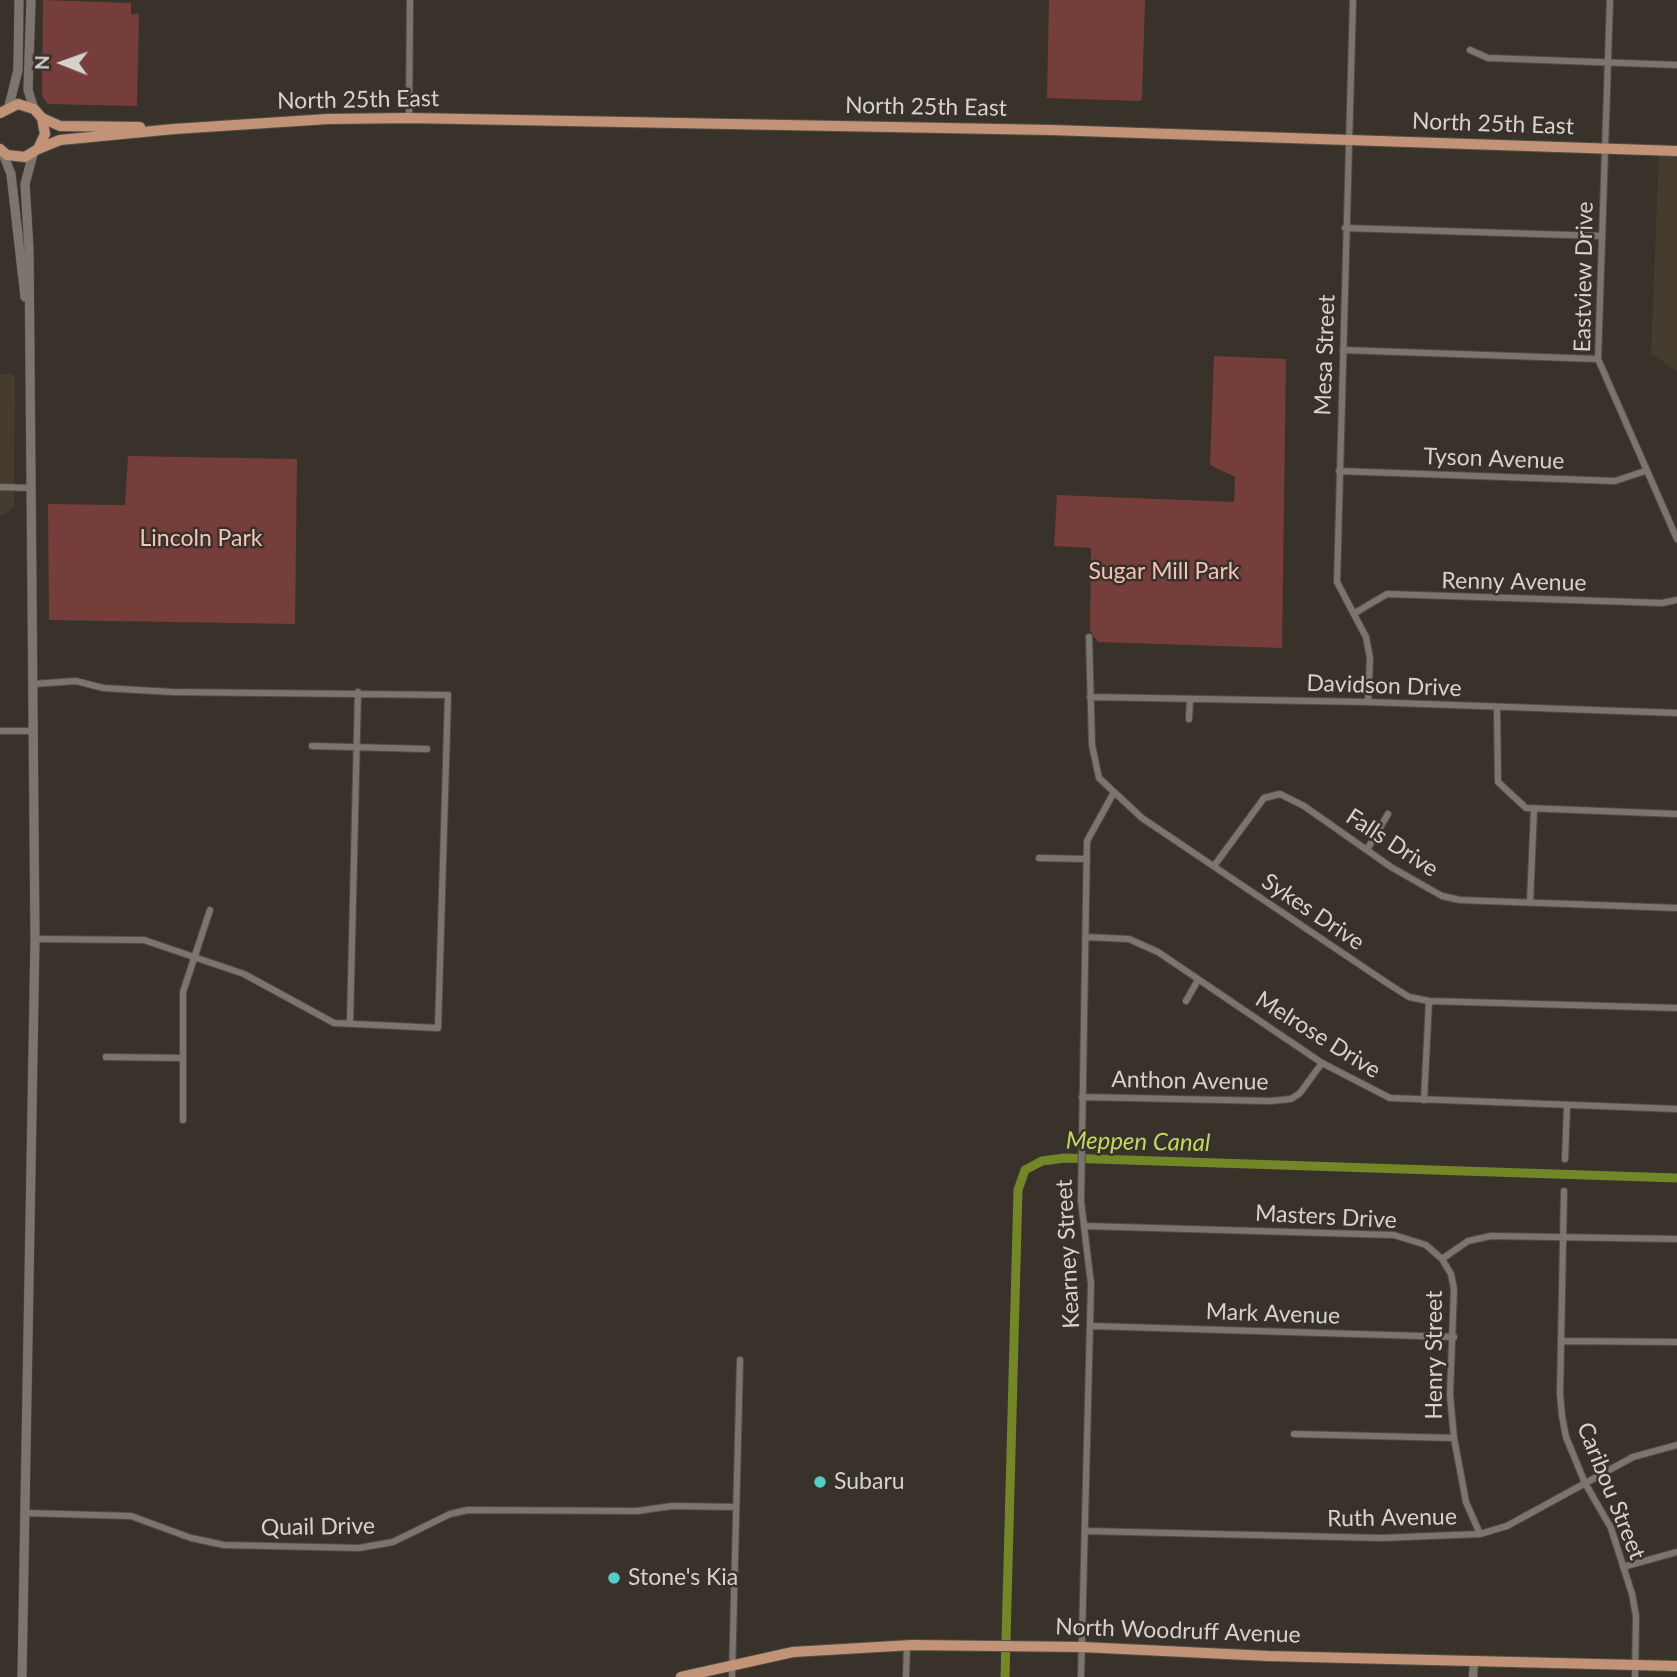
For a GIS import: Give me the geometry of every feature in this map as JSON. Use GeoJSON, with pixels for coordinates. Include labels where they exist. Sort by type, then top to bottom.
{"type":"FeatureCollection","features":[{"type":"Feature","properties":{"kind":"main road"},"geometry":{"type":"LineString","coordinates":[[19,0],[18,70],[5,109],[26,105],[34,109],[42,118],[45,135],[35,151],[25,184],[29,316],[35,939],[22,1677]]}},
{"type":"Feature","properties":{"kind":"main road"},"geometry":{"type":"LineString","coordinates":[[31,0],[28,90],[34,109]]}},
{"type":"Feature","properties":{"kind":"main road","name":"North 25th East"},"geometry":{"type":"LineString","coordinates":[[42,118],[60,127],[174,129]]}},
{"type":"Feature","properties":{"kind":"main road","name":"North 25th East"},"geometry":{"type":"LineString","coordinates":[[35,151],[60,140],[174,129],[328,119],[409,118],[1051,130],[1677,151]]}},
{"type":"Feature","properties":{"kind":"main road"},"geometry":{"type":"LineString","coordinates":[[1,150],[16,157],[35,151]]}},
{"type":"Feature","properties":{"kind":"main road"},"geometry":{"type":"LineString","coordinates":[[1,150],[10,174],[22,282],[29,316]]}},
{"type":"Feature","properties":{"kind":"main road","name":"North Woodruff Avenue"},"geometry":{"type":"LineString","coordinates":[[681,1677],[793,1652],[907,1646],[1082,1647],[1677,1666]]}},
{"type":"Feature","properties":{"kind":"street"},"geometry":{"type":"LineString","coordinates":[[409,118],[410,0]]}},
{"type":"Feature","properties":{"kind":"street","name":"Mesa Street"},"geometry":{"type":"LineString","coordinates":[[1353,0],[1337,582],[1366,637],[1370,658],[1368,702]]}},
{"type":"Feature","properties":{"kind":"street","name":"Eastview Drive"},"geometry":{"type":"LineString","coordinates":[[1610,0],[1598,359],[1677,539]]}},
{"type":"Feature","properties":{"kind":"street"},"geometry":{"type":"LineString","coordinates":[[1470,50],[1488,58],[1677,65]]}},
{"type":"Feature","properties":{"kind":"street"},"geometry":{"type":"LineString","coordinates":[[1345,228],[1602,236]]}},
{"type":"Feature","properties":{"kind":"street"},"geometry":{"type":"LineString","coordinates":[[1343,350],[1598,359]]}},
{"type":"Feature","properties":{"kind":"street","name":"Tyson Avenue"},"geometry":{"type":"LineString","coordinates":[[1339,471],[1615,481],[1645,471]]}},
{"type":"Feature","properties":{"kind":"street"},"geometry":{"type":"LineString","coordinates":[[0,487],[31,488]]}},
{"type":"Feature","properties":{"kind":"street","name":"Renny Avenue"},"geometry":{"type":"LineString","coordinates":[[1355,613],[1387,594],[1662,603],[1677,600]]}},
{"type":"Feature","properties":{"kind":"street","name":"Sykes Drive"},"geometry":{"type":"LineString","coordinates":[[1089,637],[1095,767],[1098,778],[1112,794],[1409,997],[1429,1001],[1677,1008]]}},
{"type":"Feature","properties":{"kind":"street"},"geometry":{"type":"LineString","coordinates":[[33,684],[76,681],[103,688],[172,692],[448,695],[438,1028],[334,1023],[244,974],[144,940],[35,939]]}},
{"type":"Feature","properties":{"kind":"street"},"geometry":{"type":"LineString","coordinates":[[350,1023],[358,692]]}},
{"type":"Feature","properties":{"kind":"street","name":"Davidson Drive"},"geometry":{"type":"LineString","coordinates":[[1090,697],[1368,702],[1677,713]]}},
{"type":"Feature","properties":{"kind":"street"},"geometry":{"type":"LineString","coordinates":[[1189,719],[1190,699]]}},
{"type":"Feature","properties":{"kind":"street"},"geometry":{"type":"LineString","coordinates":[[1497,708],[1498,782],[1518,803],[1534,809],[1677,814]]}},
{"type":"Feature","properties":{"kind":"street"},"geometry":{"type":"LineString","coordinates":[[0,731],[33,731]]}},
{"type":"Feature","properties":{"kind":"street"},"geometry":{"type":"LineString","coordinates":[[312,746],[427,749]]}},
{"type":"Feature","properties":{"kind":"street","name":"Kearney Street"},"geometry":{"type":"LineString","coordinates":[[1081,1677],[1091,1326],[1091,1284],[1081,1201],[1080,1165],[1087,841],[1112,794]]}},
{"type":"Feature","properties":{"kind":"street","name":"Falls Drive"},"geometry":{"type":"LineString","coordinates":[[1214,866],[1264,798],[1280,794],[1304,806],[1368,848],[1391,867],[1442,897],[1460,901],[1677,908]]}},
{"type":"Feature","properties":{"kind":"street"},"geometry":{"type":"LineString","coordinates":[[1530,903],[1534,809]]}},
{"type":"Feature","properties":{"kind":"street"},"geometry":{"type":"LineString","coordinates":[[1368,848],[1388,814]]}},
{"type":"Feature","properties":{"kind":"street"},"geometry":{"type":"LineString","coordinates":[[1039,858],[1087,859]]}},
{"type":"Feature","properties":{"kind":"street"},"geometry":{"type":"LineString","coordinates":[[183,1120],[183,992],[210,910]]}},
{"type":"Feature","properties":{"kind":"street","name":"Melrose Drive"},"geometry":{"type":"LineString","coordinates":[[1085,937],[1129,939],[1158,952],[1322,1063],[1390,1098],[1567,1107],[1677,1109]]}},
{"type":"Feature","properties":{"kind":"street"},"geometry":{"type":"LineString","coordinates":[[1186,1001],[1198,980]]}},
{"type":"Feature","properties":{"kind":"street"},"geometry":{"type":"LineString","coordinates":[[1424,1100],[1429,1001]]}},
{"type":"Feature","properties":{"kind":"street"},"geometry":{"type":"LineString","coordinates":[[106,1057],[183,1058]]}},
{"type":"Feature","properties":{"kind":"street","name":"Anthon Avenue"},"geometry":{"type":"LineString","coordinates":[[1082,1097],[1270,1101],[1291,1099],[1300,1093],[1322,1063]]}},
{"type":"Feature","properties":{"kind":"street"},"geometry":{"type":"LineString","coordinates":[[1565,1159],[1567,1107]]}},
{"type":"Feature","properties":{"kind":"street","name":"Caribou Street"},"geometry":{"type":"LineString","coordinates":[[1564,1191],[1560,1394],[1562,1416],[1566,1437],[1585,1483],[1611,1528],[1623,1567],[1636,1616],[1635,1677]]}},
{"type":"Feature","properties":{"kind":"street","name":"Masters Drive"},"geometry":{"type":"LineString","coordinates":[[1085,1226],[1394,1235],[1426,1245],[1442,1259]]}},
{"type":"Feature","properties":{"kind":"street"},"geometry":{"type":"LineString","coordinates":[[1442,1259],[1477,1238],[1677,1239]]}},
{"type":"Feature","properties":{"kind":"street","name":"Henry Street"},"geometry":{"type":"LineString","coordinates":[[1442,1259],[1451,1273],[1454,1289],[1450,1395],[1454,1438],[1466,1502],[1480,1534]]}},
{"type":"Feature","properties":{"kind":"street","name":"Mark Avenue"},"geometry":{"type":"LineString","coordinates":[[1091,1326],[1454,1337]]}},
{"type":"Feature","properties":{"kind":"street"},"geometry":{"type":"LineString","coordinates":[[1561,1340],[1677,1342]]}},
{"type":"Feature","properties":{"kind":"street"},"geometry":{"type":"LineString","coordinates":[[732,1677],[740,1360]]}},
{"type":"Feature","properties":{"kind":"street"},"geometry":{"type":"LineString","coordinates":[[1294,1434],[1454,1438]]}},
{"type":"Feature","properties":{"kind":"street","name":"Ruth Avenue"},"geometry":{"type":"LineString","coordinates":[[1086,1531],[1381,1538],[1480,1534],[1507,1526],[1633,1457],[1677,1445]]}},
{"type":"Feature","properties":{"kind":"street","name":"Quail Drive"},"geometry":{"type":"LineString","coordinates":[[24,1513],[131,1517],[191,1538],[224,1545],[359,1548],[393,1542],[450,1514],[468,1510],[637,1511],[673,1506],[736,1507]]}},
{"type":"Feature","properties":{"kind":"street"},"geometry":{"type":"LineString","coordinates":[[1623,1567],[1677,1552]]}},
{"type":"Feature","properties":{"kind":"street"},"geometry":{"type":"LineString","coordinates":[[906,1677],[907,1646]]}},
{"type":"Feature","properties":{"kind":"street"},"geometry":{"type":"LineString","coordinates":[[1474,1661],[1474,1677]]}},
{"type":"Feature","properties":{"kind":"shaded area"},"geometry":{"type":"Polygon","coordinates":[[[1659,150],[1677,151],[1677,372],[1651,353],[1659,150]]]}},
{"type":"Feature","properties":{"kind":"shaded area"},"geometry":{"type":"Polygon","coordinates":[[[0,374],[13,374],[15,378],[14,506],[5,515],[0,515],[0,374]]]}},
{"type":"Feature","properties":{"kind":"green space"},"geometry":{"type":"Polygon","coordinates":[[[43,0],[131,3],[131,14],[139,14],[137,106],[48,104],[42,96],[43,0]]]}},
{"type":"Feature","properties":{"kind":"green space"},"geometry":{"type":"Polygon","coordinates":[[[1049,0],[1145,0],[1140,101],[1047,98],[1049,0]]]}},
{"type":"Feature","properties":{"kind":"green space","name":"Sugar Mill Park"},"geometry":{"type":"Polygon","coordinates":[[[1214,356],[1286,359],[1282,648],[1098,642],[1090,631],[1091,548],[1054,546],[1057,495],[1234,502],[1235,477],[1210,465],[1214,356]]]}},
{"type":"Feature","properties":{"kind":"green space","name":"Lincoln Park"},"geometry":{"type":"Polygon","coordinates":[[[128,456],[297,459],[295,624],[49,620],[48,504],[125,505],[128,456]]]}},
{"type":"Feature","properties":{"kind":"waterway","name":"Meppen Canal"},"geometry":{"type":"LineString","coordinates":[[1005,1677],[1018,1190],[1025,1170],[1042,1161],[1065,1158],[1677,1178]]}},
{"type":"Feature","properties":{"kind":"place","name":"Subaru"},"geometry":{"type":"Point","coordinates":[820,1482]}},
{"type":"Feature","properties":{"kind":"place","name":"Stone's Kia"},"geometry":{"type":"Point","coordinates":[614,1578]}}]}
